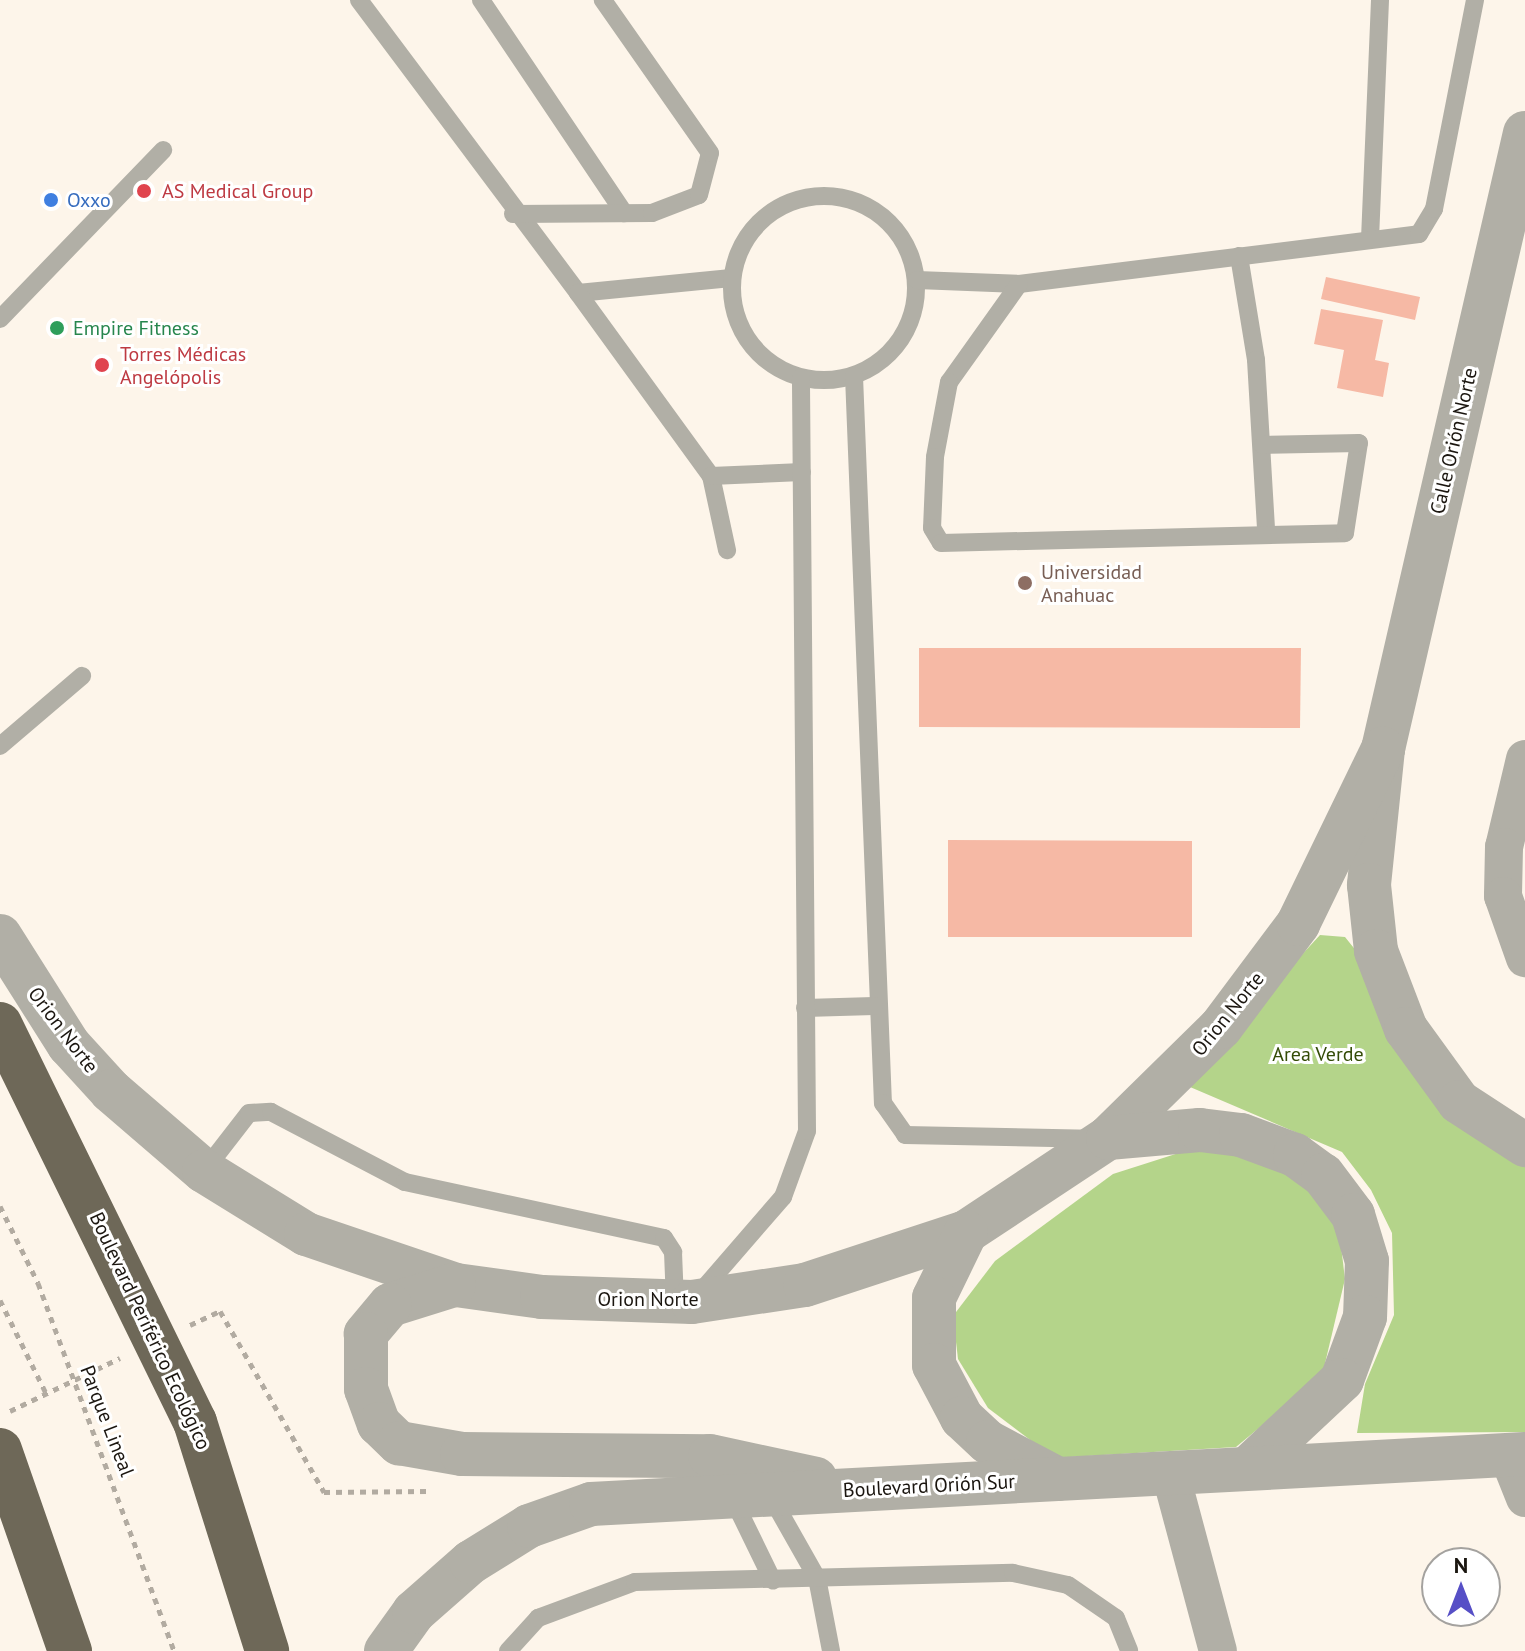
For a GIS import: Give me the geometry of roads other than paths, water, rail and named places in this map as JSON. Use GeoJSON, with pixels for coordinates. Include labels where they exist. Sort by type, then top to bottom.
{"type":"FeatureCollection","features":[{"type":"Feature","properties":{"kind":"highway","name":"Boulevard Periférico Ecológico"},"geometry":{"type":"LineString","coordinates":[[0,1024],[195,1422],[267,1651]]}},
{"type":"Feature","properties":{"kind":"highway"},"geometry":{"type":"LineString","coordinates":[[0,1450],[70,1651]]}},
{"type":"Feature","properties":{"kind":"street","name":"Calle Orión Norte"},"geometry":{"type":"LineString","coordinates":[[1525,133],[1383,749],[1369,885],[1376,951],[1401,1019],[1459,1102],[1525,1145]]}},
{"type":"Feature","properties":{"kind":"street","name":"Calle Orión Norte"},"geometry":{"type":"LineString","coordinates":[[1298,924],[1383,749]]}},
{"type":"Feature","properties":{"kind":"street"},"geometry":{"type":"LineString","coordinates":[[1525,759],[1504,847],[1503,896],[1525,958]]}},
{"type":"Feature","properties":{"kind":"street"},"geometry":{"type":"LineString","coordinates":[[1298,924],[1335,918],[1367,935],[1376,951]]}},
{"type":"Feature","properties":{"kind":"street","name":"Orion Norte"},"geometry":{"type":"LineString","coordinates":[[0,936],[69,1045],[204,1171],[306,1234],[456,1285],[684,1302],[805,1285],[966,1232],[1108,1138],[1221,1027],[1298,924]]}},
{"type":"Feature","properties":{"kind":"street"},"geometry":{"type":"LineString","coordinates":[[1108,1138],[1200,1130],[1241,1135],[1295,1155],[1323,1175],[1353,1215],[1367,1261],[1365,1317],[1342,1380],[1248,1468]]}},
{"type":"Feature","properties":{"kind":"street"},"geometry":{"type":"LineString","coordinates":[[966,1232],[934,1298],[930,1330],[942,1387],[988,1442],[1058,1479]]}},
{"type":"Feature","properties":{"kind":"street"},"geometry":{"type":"LineString","coordinates":[[456,1285],[410,1294],[366,1334],[366,1389],[379,1424],[399,1443],[462,1454],[710,1456],[851,1490]]}},
{"type":"Feature","properties":{"kind":"street"},"geometry":{"type":"LineString","coordinates":[[1517,1456],[1525,1498]]}},
{"type":"Feature","properties":{"kind":"street","name":"Boulevard Orión Sur"},"geometry":{"type":"LineString","coordinates":[[386,1651],[441,1585],[529,1526],[624,1499],[1517,1456]]}},
{"type":"Feature","properties":{"kind":"street"},"geometry":{"type":"LineString","coordinates":[[1170,1472],[1218,1651]]}},
{"type":"Feature","properties":{"kind":"lane"},"geometry":{"type":"LineString","coordinates":[[359,0],[513,214],[578,293],[711,476],[727,550]]}},
{"type":"Feature","properties":{"kind":"lane"},"geometry":{"type":"LineString","coordinates":[[481,0],[624,213]]}},
{"type":"Feature","properties":{"kind":"lane"},"geometry":{"type":"LineString","coordinates":[[513,214],[670,210],[699,195],[710,153],[603,0]]}},
{"type":"Feature","properties":{"kind":"lane"},"geometry":{"type":"LineString","coordinates":[[1370,239],[1380,0]]}},
{"type":"Feature","properties":{"kind":"lane"},"geometry":{"type":"LineString","coordinates":[[917,280],[1019,284],[1419,234],[1434,209],[1475,0]]}},
{"type":"Feature","properties":{"kind":"lane"},"geometry":{"type":"LineString","coordinates":[[0,319],[163,150]]}},
{"type":"Feature","properties":{"kind":"lane"},"geometry":{"type":"LineString","coordinates":[[810,196],[840,196],[893,225],[917,280],[903,339],[854,376],[801,378],[771,365],[748,341],[734,311],[731,278],[757,224],[810,196]]}},
{"type":"Feature","properties":{"kind":"lane"},"geometry":{"type":"LineString","coordinates":[[1239,256],[1263,445],[1266,530]]}},
{"type":"Feature","properties":{"kind":"lane"},"geometry":{"type":"LineString","coordinates":[[578,293],[731,278]]}},
{"type":"Feature","properties":{"kind":"lane"},"geometry":{"type":"LineString","coordinates":[[1019,284],[949,382],[935,457],[932,528],[941,543],[1266,530],[1345,533],[1359,443],[1263,445]]}},
{"type":"Feature","properties":{"kind":"lane"},"geometry":{"type":"LineString","coordinates":[[854,376],[874,1006],[883,1103],[905,1135],[1108,1138]]}},
{"type":"Feature","properties":{"kind":"lane"},"geometry":{"type":"LineString","coordinates":[[684,1302],[783,1197],[807,1131],[801,378]]}},
{"type":"Feature","properties":{"kind":"lane"},"geometry":{"type":"LineString","coordinates":[[711,476],[802,472]]}},
{"type":"Feature","properties":{"kind":"lane"},"geometry":{"type":"LineString","coordinates":[[0,746],[82,676]]}},
{"type":"Feature","properties":{"kind":"lane"},"geometry":{"type":"LineString","coordinates":[[805,1008],[874,1006]]}},
{"type":"Feature","properties":{"kind":"lane"},"geometry":{"type":"LineString","coordinates":[[204,1171],[249,1113],[271,1112],[405,1182],[664,1238],[673,1252],[684,1302]]}},
{"type":"Feature","properties":{"kind":"lane"},"geometry":{"type":"LineString","coordinates":[[750,1494],[817,1578],[831,1651]]}},
{"type":"Feature","properties":{"kind":"lane"},"geometry":{"type":"LineString","coordinates":[[750,1494],[773,1581]]}},
{"type":"Feature","properties":{"kind":"lane"},"geometry":{"type":"LineString","coordinates":[[508,1651],[538,1618],[635,1582],[1013,1573],[1068,1585],[1116,1618],[1129,1651]]}},
{"type":"Feature","properties":{"kind":"place","name":"AS Medical Group"},"geometry":{"type":"Point","coordinates":[144,191]}},
{"type":"Feature","properties":{"kind":"place","name":"Oxxo"},"geometry":{"type":"Point","coordinates":[51,200]}},
{"type":"Feature","properties":{"kind":"place","name":"Empire Fitness"},"geometry":{"type":"Point","coordinates":[57,328]}},
{"type":"Feature","properties":{"kind":"place","name":"Torres Médicas Angelópolis"},"geometry":{"type":"Point","coordinates":[102,365]}},
{"type":"Feature","properties":{"kind":"place","name":"Universidad Anahuac"},"geometry":{"type":"Point","coordinates":[1025,583]}},
{"type":"Feature","properties":{"kind":"park label","name":"Area Verde"},"geometry":{"type":"Point","coordinates":[1318,1054]}}]}
